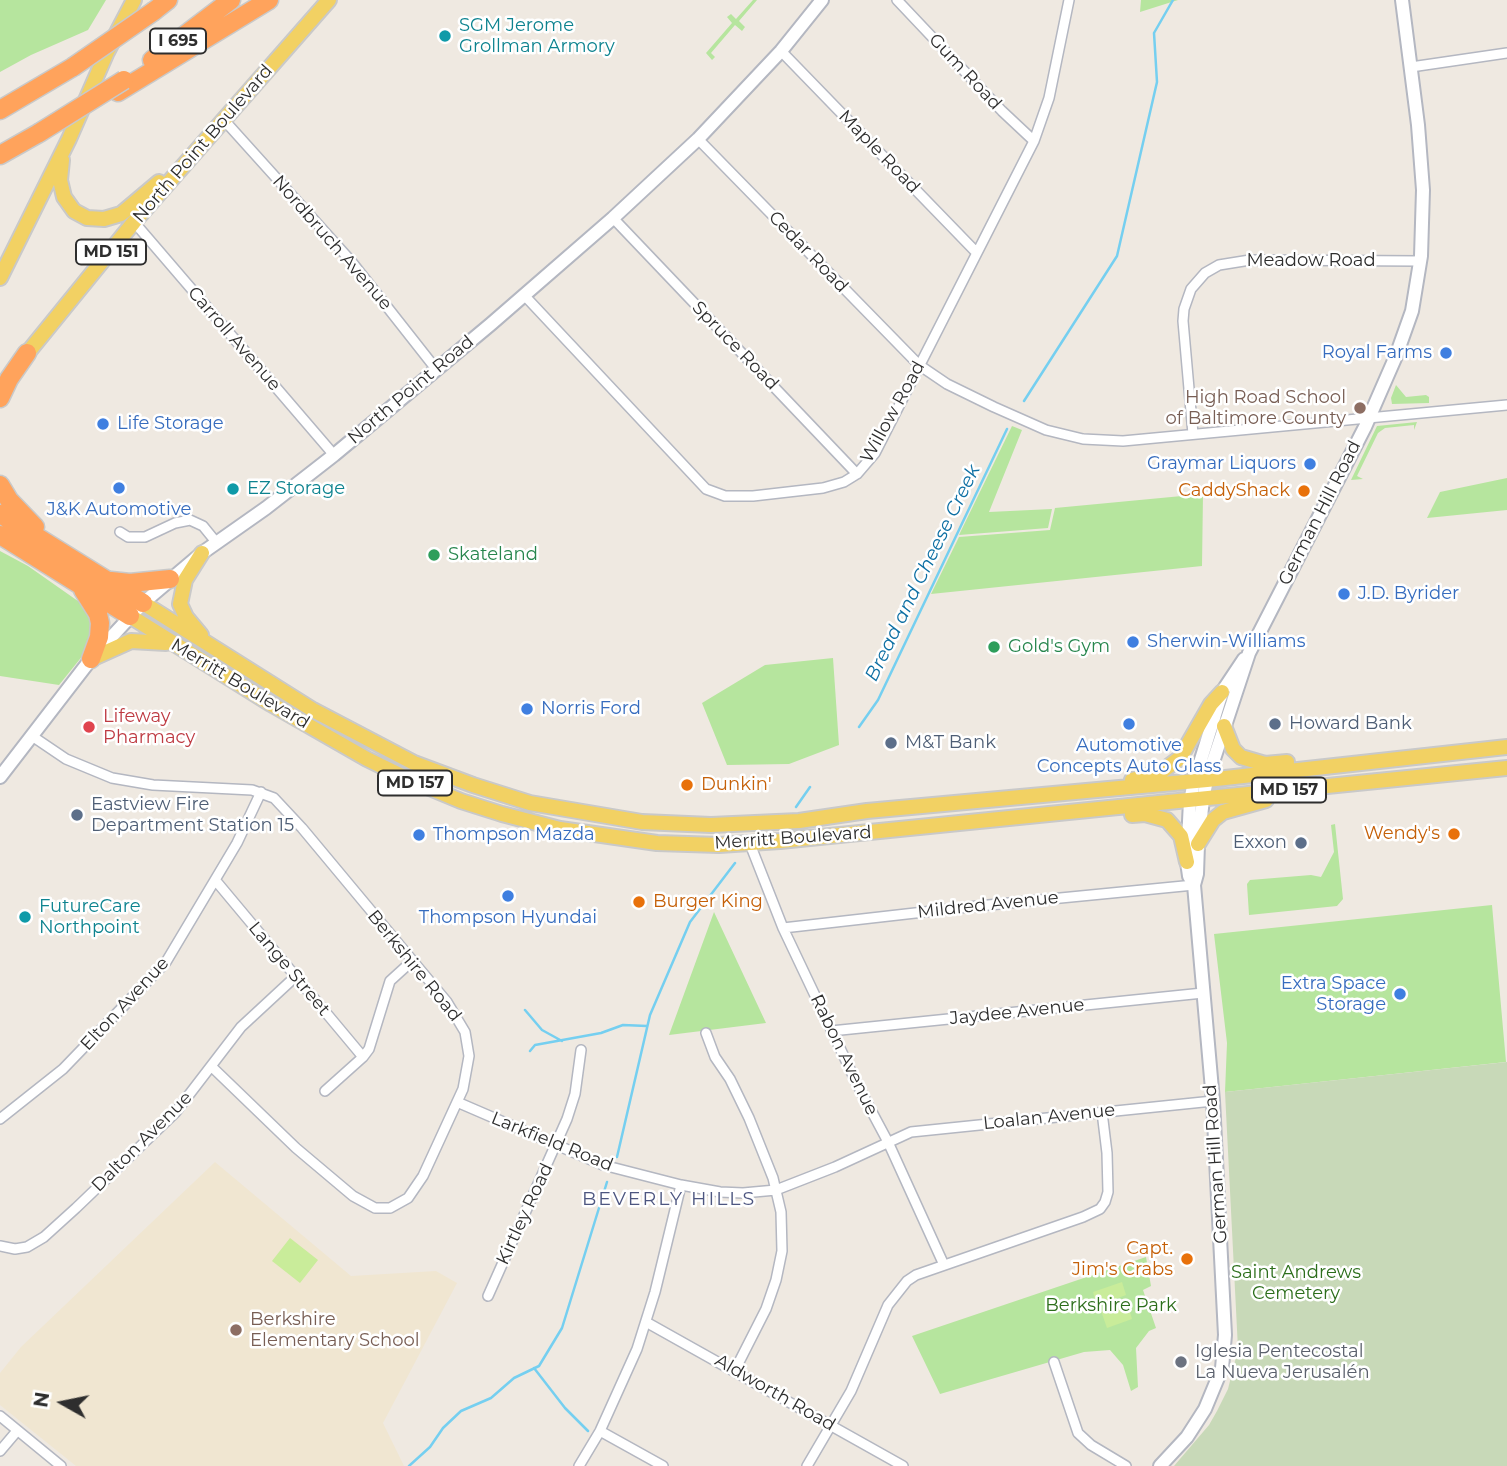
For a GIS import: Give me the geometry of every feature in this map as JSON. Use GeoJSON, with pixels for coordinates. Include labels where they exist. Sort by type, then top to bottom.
{"type":"FeatureCollection","features":[{"type":"Feature","properties":{"kind":"highway","name":"I 695"},"geometry":{"type":"LineString","coordinates":[[0,155],[121,86],[231,0]]}},
{"type":"Feature","properties":{"kind":"highway"},"geometry":{"type":"LineString","coordinates":[[121,86],[269,0]]}},
{"type":"Feature","properties":{"kind":"highway","name":"I 695"},"geometry":{"type":"LineString","coordinates":[[0,110],[73,67],[163,4]]}},
{"type":"Feature","properties":{"kind":"highway"},"geometry":{"type":"LineString","coordinates":[[0,398],[27,353]]}},
{"type":"Feature","properties":{"kind":"highway"},"geometry":{"type":"LineString","coordinates":[[0,485],[21,513],[60,551]]}},
{"type":"Feature","properties":{"kind":"highway"},"geometry":{"type":"LineString","coordinates":[[0,513],[106,580],[136,610]]}},
{"type":"Feature","properties":{"kind":"highway"},"geometry":{"type":"LineString","coordinates":[[0,535],[82,587],[136,610]]}},
{"type":"Feature","properties":{"kind":"highway"},"geometry":{"type":"LineString","coordinates":[[0,550],[38,558]]}},
{"type":"Feature","properties":{"kind":"highway"},"geometry":{"type":"LineString","coordinates":[[106,580],[130,583],[170,579]]}},
{"type":"Feature","properties":{"kind":"highway"},"geometry":{"type":"LineString","coordinates":[[82,587],[99,618],[99,637],[92,659]]}},
{"type":"Feature","properties":{"kind":"main road"},"geometry":{"type":"LineString","coordinates":[[0,278],[134,0]]}},
{"type":"Feature","properties":{"kind":"main road","name":"North Point Boulevard"},"geometry":{"type":"LineString","coordinates":[[0,386],[134,222],[329,0]]}},
{"type":"Feature","properties":{"kind":"main road"},"geometry":{"type":"LineString","coordinates":[[69,139],[60,167],[64,197],[74,211],[94,220],[121,214],[195,152]]}},
{"type":"Feature","properties":{"kind":"main road"},"geometry":{"type":"LineString","coordinates":[[202,553],[185,580],[180,604],[197,631],[218,649]]}},
{"type":"Feature","properties":{"kind":"main road","name":"Merritt Boulevard"},"geometry":{"type":"LineString","coordinates":[[136,610],[218,649],[313,710],[414,762],[484,789],[530,803],[609,818],[676,824],[799,821],[867,811],[1200,781],[1507,747]]}},
{"type":"Feature","properties":{"kind":"main road","name":"Merritt Boulevard"},"geometry":{"type":"LineString","coordinates":[[136,610],[174,644],[271,705],[389,771],[461,801],[560,829],[657,843],[751,844],[1507,768]]}},
{"type":"Feature","properties":{"kind":"main road"},"geometry":{"type":"LineString","coordinates":[[92,659],[131,640],[174,644]]}},
{"type":"Feature","properties":{"kind":"main road"},"geometry":{"type":"LineString","coordinates":[[1116,788],[1125,781],[1161,772],[1180,758],[1211,704],[1222,692]]}},
{"type":"Feature","properties":{"kind":"main road"},"geometry":{"type":"LineString","coordinates":[[1224,726],[1233,749],[1241,757],[1255,762],[1265,764],[1360,757],[1360,763]]}},
{"type":"Feature","properties":{"kind":"main road"},"geometry":{"type":"LineString","coordinates":[[1198,844],[1213,820],[1223,812],[1315,788]]}},
{"type":"Feature","properties":{"kind":"main road"},"geometry":{"type":"LineString","coordinates":[[1068,812],[1073,820],[1145,814],[1158,816],[1167,820],[1181,836],[1187,862]]}},
{"type":"Feature","properties":{"kind":"main road"},"geometry":{"type":"LineString","coordinates":[[751,844],[757,831],[792,827],[799,821]]}},
{"type":"Feature","properties":{"kind":"main road"},"geometry":{"type":"LineString","coordinates":[[685,845],[705,839],[743,835],[748,832],[750,824]]}},
{"type":"Feature","properties":{"kind":"street","name":"North Point Road"},"geometry":{"type":"LineString","coordinates":[[0,777],[92,659],[136,610],[216,542],[267,509],[334,455],[613,218],[698,139],[781,51],[822,0]]}},
{"type":"Feature","properties":{"kind":"street","name":"Gum Road"},"geometry":{"type":"LineString","coordinates":[[897,0],[1034,141]]}},
{"type":"Feature","properties":{"kind":"street","name":"Willow Road"},"geometry":{"type":"LineString","coordinates":[[524,295],[706,489],[725,496],[753,496],[836,485],[858,474],[875,453],[1034,141],[1049,97],[1068,0]]}},
{"type":"Feature","properties":{"kind":"street","name":"German Hill Road"},"geometry":{"type":"LineString","coordinates":[[1200,781],[1224,726],[1249,653],[1369,417],[1406,329],[1416,292],[1423,190],[1402,0]]}},
{"type":"Feature","properties":{"kind":"street","name":"Maple Road"},"geometry":{"type":"LineString","coordinates":[[781,51],[976,253]]}},
{"type":"Feature","properties":{"kind":"street"},"geometry":{"type":"LineString","coordinates":[[1411,67],[1507,52]]}},
{"type":"Feature","properties":{"kind":"street","name":"Nordbruch Avenue"},"geometry":{"type":"LineString","coordinates":[[224,120],[351,261],[436,369]]}},
{"type":"Feature","properties":{"kind":"street","name":"Cedar Road"},"geometry":{"type":"LineString","coordinates":[[698,139],[919,365],[947,383],[1010,415],[1066,435],[1097,441],[1123,441],[1507,405]]}},
{"type":"Feature","properties":{"kind":"street","name":"Spruce Road"},"geometry":{"type":"LineString","coordinates":[[613,218],[858,474]]}},
{"type":"Feature","properties":{"kind":"street","name":"Carroll Avenue"},"geometry":{"type":"LineString","coordinates":[[134,222],[334,455]]}},
{"type":"Feature","properties":{"kind":"street","name":"Meadow Road"},"geometry":{"type":"LineString","coordinates":[[1193,434],[1184,309],[1197,281],[1212,268],[1250,260],[1420,261]]}},
{"type":"Feature","properties":{"kind":"street"},"geometry":{"type":"LineString","coordinates":[[120,532],[128,537],[145,537],[175,523],[190,520],[203,526],[216,542]]}},
{"type":"Feature","properties":{"kind":"street","name":"German Hill Road"},"geometry":{"type":"LineString","coordinates":[[1194,885],[1189,876],[1187,862],[1200,781],[1222,692],[1249,653]]}},
{"type":"Feature","properties":{"kind":"street"},"geometry":{"type":"LineString","coordinates":[[32,736],[81,768],[112,778],[153,785],[261,792]]}},
{"type":"Feature","properties":{"kind":"street","name":"Elton Avenue"},"geometry":{"type":"LineString","coordinates":[[0,1119],[63,1069],[156,974],[176,947],[237,843],[261,792]]}},
{"type":"Feature","properties":{"kind":"street","name":"Berkshire Road"},"geometry":{"type":"LineString","coordinates":[[212,1067],[296,1148],[353,1196],[375,1208],[396,1206],[414,1192],[457,1102],[468,1069],[465,1032],[447,1002],[282,804],[261,792]]}},
{"type":"Feature","properties":{"kind":"street","name":"German Hill Road"},"geometry":{"type":"LineString","coordinates":[[1160,1466],[1196,1424],[1213,1393],[1222,1368],[1226,1314],[1213,1101],[1194,885],[1198,844],[1196,800]]}},
{"type":"Feature","properties":{"kind":"street","name":"Rabon Avenue"},"geometry":{"type":"LineString","coordinates":[[751,844],[783,928],[831,1031],[888,1142],[944,1265]]}},
{"type":"Feature","properties":{"kind":"street","name":"Lange Street"},"geometry":{"type":"LineString","coordinates":[[215,881],[363,1057]]}},
{"type":"Feature","properties":{"kind":"street","name":"Mildred Avenue"},"geometry":{"type":"LineString","coordinates":[[783,928],[1194,885]]}},
{"type":"Feature","properties":{"kind":"street"},"geometry":{"type":"LineString","coordinates":[[325,1091],[363,1057],[372,1042],[390,981],[412,961]]}},
{"type":"Feature","properties":{"kind":"street","name":"Dalton Avenue"},"geometry":{"type":"LineString","coordinates":[[0,1246],[15,1249],[27,1247],[44,1237],[175,1112],[241,1027],[295,976]]}},
{"type":"Feature","properties":{"kind":"street","name":"Jaydee Avenue"},"geometry":{"type":"LineString","coordinates":[[831,1031],[1203,993]]}},
{"type":"Feature","properties":{"kind":"street"},"geometry":{"type":"LineString","coordinates":[[706,1033],[715,1057],[730,1079],[749,1118],[776,1190],[782,1233],[779,1266],[766,1309],[735,1370]]}},
{"type":"Feature","properties":{"kind":"street","name":"Kirtley Road"},"geometry":{"type":"LineString","coordinates":[[488,1296],[556,1146],[575,1094],[580,1051]]}},
{"type":"Feature","properties":{"kind":"street","name":"Loalan Avenue"},"geometry":{"type":"LineString","coordinates":[[888,1142],[925,1130],[1213,1101]]}},
{"type":"Feature","properties":{"kind":"street","name":"Larkfield Road"},"geometry":{"type":"LineString","coordinates":[[457,1102],[603,1165],[681,1185],[733,1193],[776,1190],[835,1167],[888,1142]]}},
{"type":"Feature","properties":{"kind":"street"},"geometry":{"type":"LineString","coordinates":[[807,1466],[851,1391],[893,1296],[916,1275],[1100,1209],[1108,1192],[1102,1112]]}},
{"type":"Feature","properties":{"kind":"street"},"geometry":{"type":"LineString","coordinates":[[579,1466],[600,1431],[630,1366],[646,1322],[681,1185]]}},
{"type":"Feature","properties":{"kind":"street","name":"Aldworth Road"},"geometry":{"type":"LineString","coordinates":[[646,1322],[903,1466]]}},
{"type":"Feature","properties":{"kind":"street"},"geometry":{"type":"LineString","coordinates":[[1054,1362],[1078,1433],[1091,1445],[1126,1466]]}},
{"type":"Feature","properties":{"kind":"street"},"geometry":{"type":"LineString","coordinates":[[0,1416],[61,1466]]}},
{"type":"Feature","properties":{"kind":"street"},"geometry":{"type":"LineString","coordinates":[[0,1451],[17,1430]]}},
{"type":"Feature","properties":{"kind":"street"},"geometry":{"type":"LineString","coordinates":[[600,1431],[663,1466]]}},
{"type":"Feature","properties":{"kind":"shaded area","name":"Berkshire Elementary School"},"geometry":{"type":"Polygon","coordinates":[[[215,1162],[351,1276],[436,1271],[457,1283],[383,1423],[404,1466],[76,1466],[0,1405],[0,1373],[21,1347],[215,1162]]]}},
{"type":"Feature","properties":{"kind":"green space"},"geometry":{"type":"Polygon","coordinates":[[[0,0],[106,0],[88,30],[0,72],[0,0]]]}},
{"type":"Feature","properties":{"kind":"green space"},"geometry":{"type":"Polygon","coordinates":[[[753,0],[757,0],[739,21],[745,27],[742,31],[735,25],[711,53],[715,57],[712,60],[706,53],[732,23],[727,17],[731,14],[736,19],[753,0]]]}},
{"type":"Feature","properties":{"kind":"green space"},"geometry":{"type":"Polygon","coordinates":[[[1141,0],[1178,0],[1140,12],[1141,0]]]}},
{"type":"Feature","properties":{"kind":"green space"},"geometry":{"type":"Polygon","coordinates":[[[1396,385],[1406,397],[1426,395],[1429,397],[1429,403],[1392,404],[1391,398],[1396,385]]]}},
{"type":"Feature","properties":{"kind":"green space"},"geometry":{"type":"Polygon","coordinates":[[[1417,422],[1414,430],[1414,425],[1385,428],[1378,433],[1357,476],[1363,479],[1351,480],[1377,426],[1417,422]]]}},
{"type":"Feature","properties":{"kind":"green space"},"geometry":{"type":"Polygon","coordinates":[[[1012,426],[1022,430],[989,512],[1052,509],[1048,528],[959,535],[1012,426]]]}},
{"type":"Feature","properties":{"kind":"green space"},"geometry":{"type":"Polygon","coordinates":[[[1507,478],[1507,510],[1427,518],[1440,492],[1507,478]]]}},
{"type":"Feature","properties":{"kind":"green space"},"geometry":{"type":"Polygon","coordinates":[[[1203,494],[1202,566],[931,594],[959,537],[1050,530],[1055,508],[1203,494]]]}},
{"type":"Feature","properties":{"kind":"green space"},"geometry":{"type":"Polygon","coordinates":[[[0,551],[28,566],[85,606],[94,616],[92,644],[59,685],[0,676],[0,551]]]}},
{"type":"Feature","properties":{"kind":"green space"},"geometry":{"type":"Polygon","coordinates":[[[833,658],[839,745],[789,764],[727,765],[702,703],[765,665],[833,658]]]}},
{"type":"Feature","properties":{"kind":"green space"},"geometry":{"type":"Polygon","coordinates":[[[1335,824],[1343,899],[1337,906],[1249,915],[1247,884],[1250,880],[1311,875],[1321,877],[1334,852],[1331,825],[1335,824]]]}},
{"type":"Feature","properties":{"kind":"green space"},"geometry":{"type":"Polygon","coordinates":[[[1492,905],[1506,1062],[1225,1092],[1227,1043],[1214,934],[1492,905]]]}},
{"type":"Feature","properties":{"kind":"green space"},"geometry":{"type":"Polygon","coordinates":[[[714,912],[766,1023],[669,1035],[714,912]]]}},
{"type":"Feature","properties":{"kind":"green space","name":"Saint Andrews Cemetery"},"geometry":{"type":"Polygon","coordinates":[[[1507,1062],[1507,1466],[1174,1466],[1209,1425],[1217,1411],[1228,1389],[1238,1349],[1225,1092],[1507,1062]]]}},
{"type":"Feature","properties":{"kind":"green space"},"geometry":{"type":"Polygon","coordinates":[[[290,1238],[318,1260],[300,1283],[272,1261],[290,1238]]]}},
{"type":"Feature","properties":{"kind":"green space","name":"Berkshire Park"},"geometry":{"type":"Polygon","coordinates":[[[1146,1257],[1151,1286],[1143,1290],[1156,1328],[1149,1331],[1136,1348],[1138,1387],[1131,1391],[1123,1365],[1110,1350],[1084,1352],[940,1394],[912,1336],[1146,1257]]]}},
{"type":"Feature","properties":{"kind":"green space"},"geometry":{"type":"Polygon","coordinates":[[[1122,1282],[1126,1295],[1097,1306],[1093,1292],[1122,1282]]]}},
{"type":"Feature","properties":{"kind":"green space"},"geometry":{"type":"Polygon","coordinates":[[[1127,1302],[1132,1319],[1107,1328],[1101,1311],[1127,1302]]]}},
{"type":"Feature","properties":{"kind":"waterway","name":"Bread and Cheese Creek"},"geometry":{"type":"LineString","coordinates":[[1024,401],[1117,256],[1157,82],[1154,33],[1173,0]]}},
{"type":"Feature","properties":{"kind":"waterway","name":"Bread and Cheese Creek"},"geometry":{"type":"LineString","coordinates":[[859,727],[878,700],[1007,429]]}},
{"type":"Feature","properties":{"kind":"waterway","name":"Bread and Cheese Creek"},"geometry":{"type":"LineString","coordinates":[[796,807],[810,787]]}},
{"type":"Feature","properties":{"kind":"waterway","name":"Bread and Cheese Creek"},"geometry":{"type":"LineString","coordinates":[[617,1157],[650,1015],[690,922],[735,863]]}},
{"type":"Feature","properties":{"kind":"waterway"},"geometry":{"type":"LineString","coordinates":[[525,1010],[542,1030],[562,1041]]}},
{"type":"Feature","properties":{"kind":"waterway"},"geometry":{"type":"LineString","coordinates":[[530,1051],[535,1045],[601,1033],[623,1025],[647,1026]]}},
{"type":"Feature","properties":{"kind":"waterway","name":"Bread and Cheese Creek"},"geometry":{"type":"LineString","coordinates":[[409,1466],[430,1447],[443,1428],[461,1411],[491,1398],[514,1378],[539,1366],[562,1328],[607,1182]]}},
{"type":"Feature","properties":{"kind":"waterway","name":"Bread and Cheese Creek"},"geometry":{"type":"LineString","coordinates":[[534,1368],[565,1408],[588,1431]]}},
{"type":"Feature","properties":{"kind":"place","name":"SGM Jerome Grollman Armory"},"geometry":{"type":"Point","coordinates":[445,36]}},
{"type":"Feature","properties":{"kind":"place","name":"Royal Farms"},"geometry":{"type":"Point","coordinates":[1446,353]}},
{"type":"Feature","properties":{"kind":"place","name":"High Road School of Baltimore County"},"geometry":{"type":"Point","coordinates":[1360,408]}},
{"type":"Feature","properties":{"kind":"place","name":"Life Storage"},"geometry":{"type":"Point","coordinates":[103,424]}},
{"type":"Feature","properties":{"kind":"place","name":"Graymar Liquors"},"geometry":{"type":"Point","coordinates":[1310,464]}},
{"type":"Feature","properties":{"kind":"place","name":"J&K Automotive"},"geometry":{"type":"Point","coordinates":[119,488]}},
{"type":"Feature","properties":{"kind":"place","name":"EZ Storage"},"geometry":{"type":"Point","coordinates":[233,489]}},
{"type":"Feature","properties":{"kind":"place","name":"CaddyShack"},"geometry":{"type":"Point","coordinates":[1304,491]}},
{"type":"Feature","properties":{"kind":"place","name":"Skateland"},"geometry":{"type":"Point","coordinates":[434,555]}},
{"type":"Feature","properties":{"kind":"place","name":"J.D. Byrider"},"geometry":{"type":"Point","coordinates":[1344,594]}},
{"type":"Feature","properties":{"kind":"place","name":"Sherwin-Williams"},"geometry":{"type":"Point","coordinates":[1133,642]}},
{"type":"Feature","properties":{"kind":"place","name":"Gold's Gym"},"geometry":{"type":"Point","coordinates":[994,647]}},
{"type":"Feature","properties":{"kind":"place","name":"Norris Ford"},"geometry":{"type":"Point","coordinates":[527,709]}},
{"type":"Feature","properties":{"kind":"place","name":"Automotive Concepts Auto Glass"},"geometry":{"type":"Point","coordinates":[1129,724]}},
{"type":"Feature","properties":{"kind":"place","name":"Howard Bank"},"geometry":{"type":"Point","coordinates":[1275,724]}},
{"type":"Feature","properties":{"kind":"place","name":"Lifeway Pharmacy"},"geometry":{"type":"Point","coordinates":[89,727]}},
{"type":"Feature","properties":{"kind":"place","name":"M&T Bank"},"geometry":{"type":"Point","coordinates":[891,743]}},
{"type":"Feature","properties":{"kind":"place","name":"Dunkin'"},"geometry":{"type":"Point","coordinates":[687,785]}},
{"type":"Feature","properties":{"kind":"place","name":"Eastview Fire Department Station 15"},"geometry":{"type":"Point","coordinates":[77,815]}},
{"type":"Feature","properties":{"kind":"place","name":"Wendy's"},"geometry":{"type":"Point","coordinates":[1454,834]}},
{"type":"Feature","properties":{"kind":"place","name":"Thompson Mazda"},"geometry":{"type":"Point","coordinates":[419,835]}},
{"type":"Feature","properties":{"kind":"place","name":"Exxon"},"geometry":{"type":"Point","coordinates":[1301,843]}},
{"type":"Feature","properties":{"kind":"place","name":"Thompson Hyundai"},"geometry":{"type":"Point","coordinates":[508,896]}},
{"type":"Feature","properties":{"kind":"place","name":"Burger King"},"geometry":{"type":"Point","coordinates":[639,902]}},
{"type":"Feature","properties":{"kind":"place","name":"FutureCare Northpoint"},"geometry":{"type":"Point","coordinates":[25,917]}},
{"type":"Feature","properties":{"kind":"place","name":"Extra Space Storage"},"geometry":{"type":"Point","coordinates":[1400,994]}},
{"type":"Feature","properties":{"kind":"place","name":"Capt. Jim's Crabs"},"geometry":{"type":"Point","coordinates":[1187,1259]}},
{"type":"Feature","properties":{"kind":"place","name":"Berkshire Elementary School"},"geometry":{"type":"Point","coordinates":[236,1330]}},
{"type":"Feature","properties":{"kind":"place","name":"Iglesia Pentecostal La Nueva Jerusalén"},"geometry":{"type":"Point","coordinates":[1181,1362]}},
{"type":"Feature","properties":{"kind":"district","name":"BEVERLY HILLS"},"geometry":{"type":"Point","coordinates":[669,1199]}}]}
